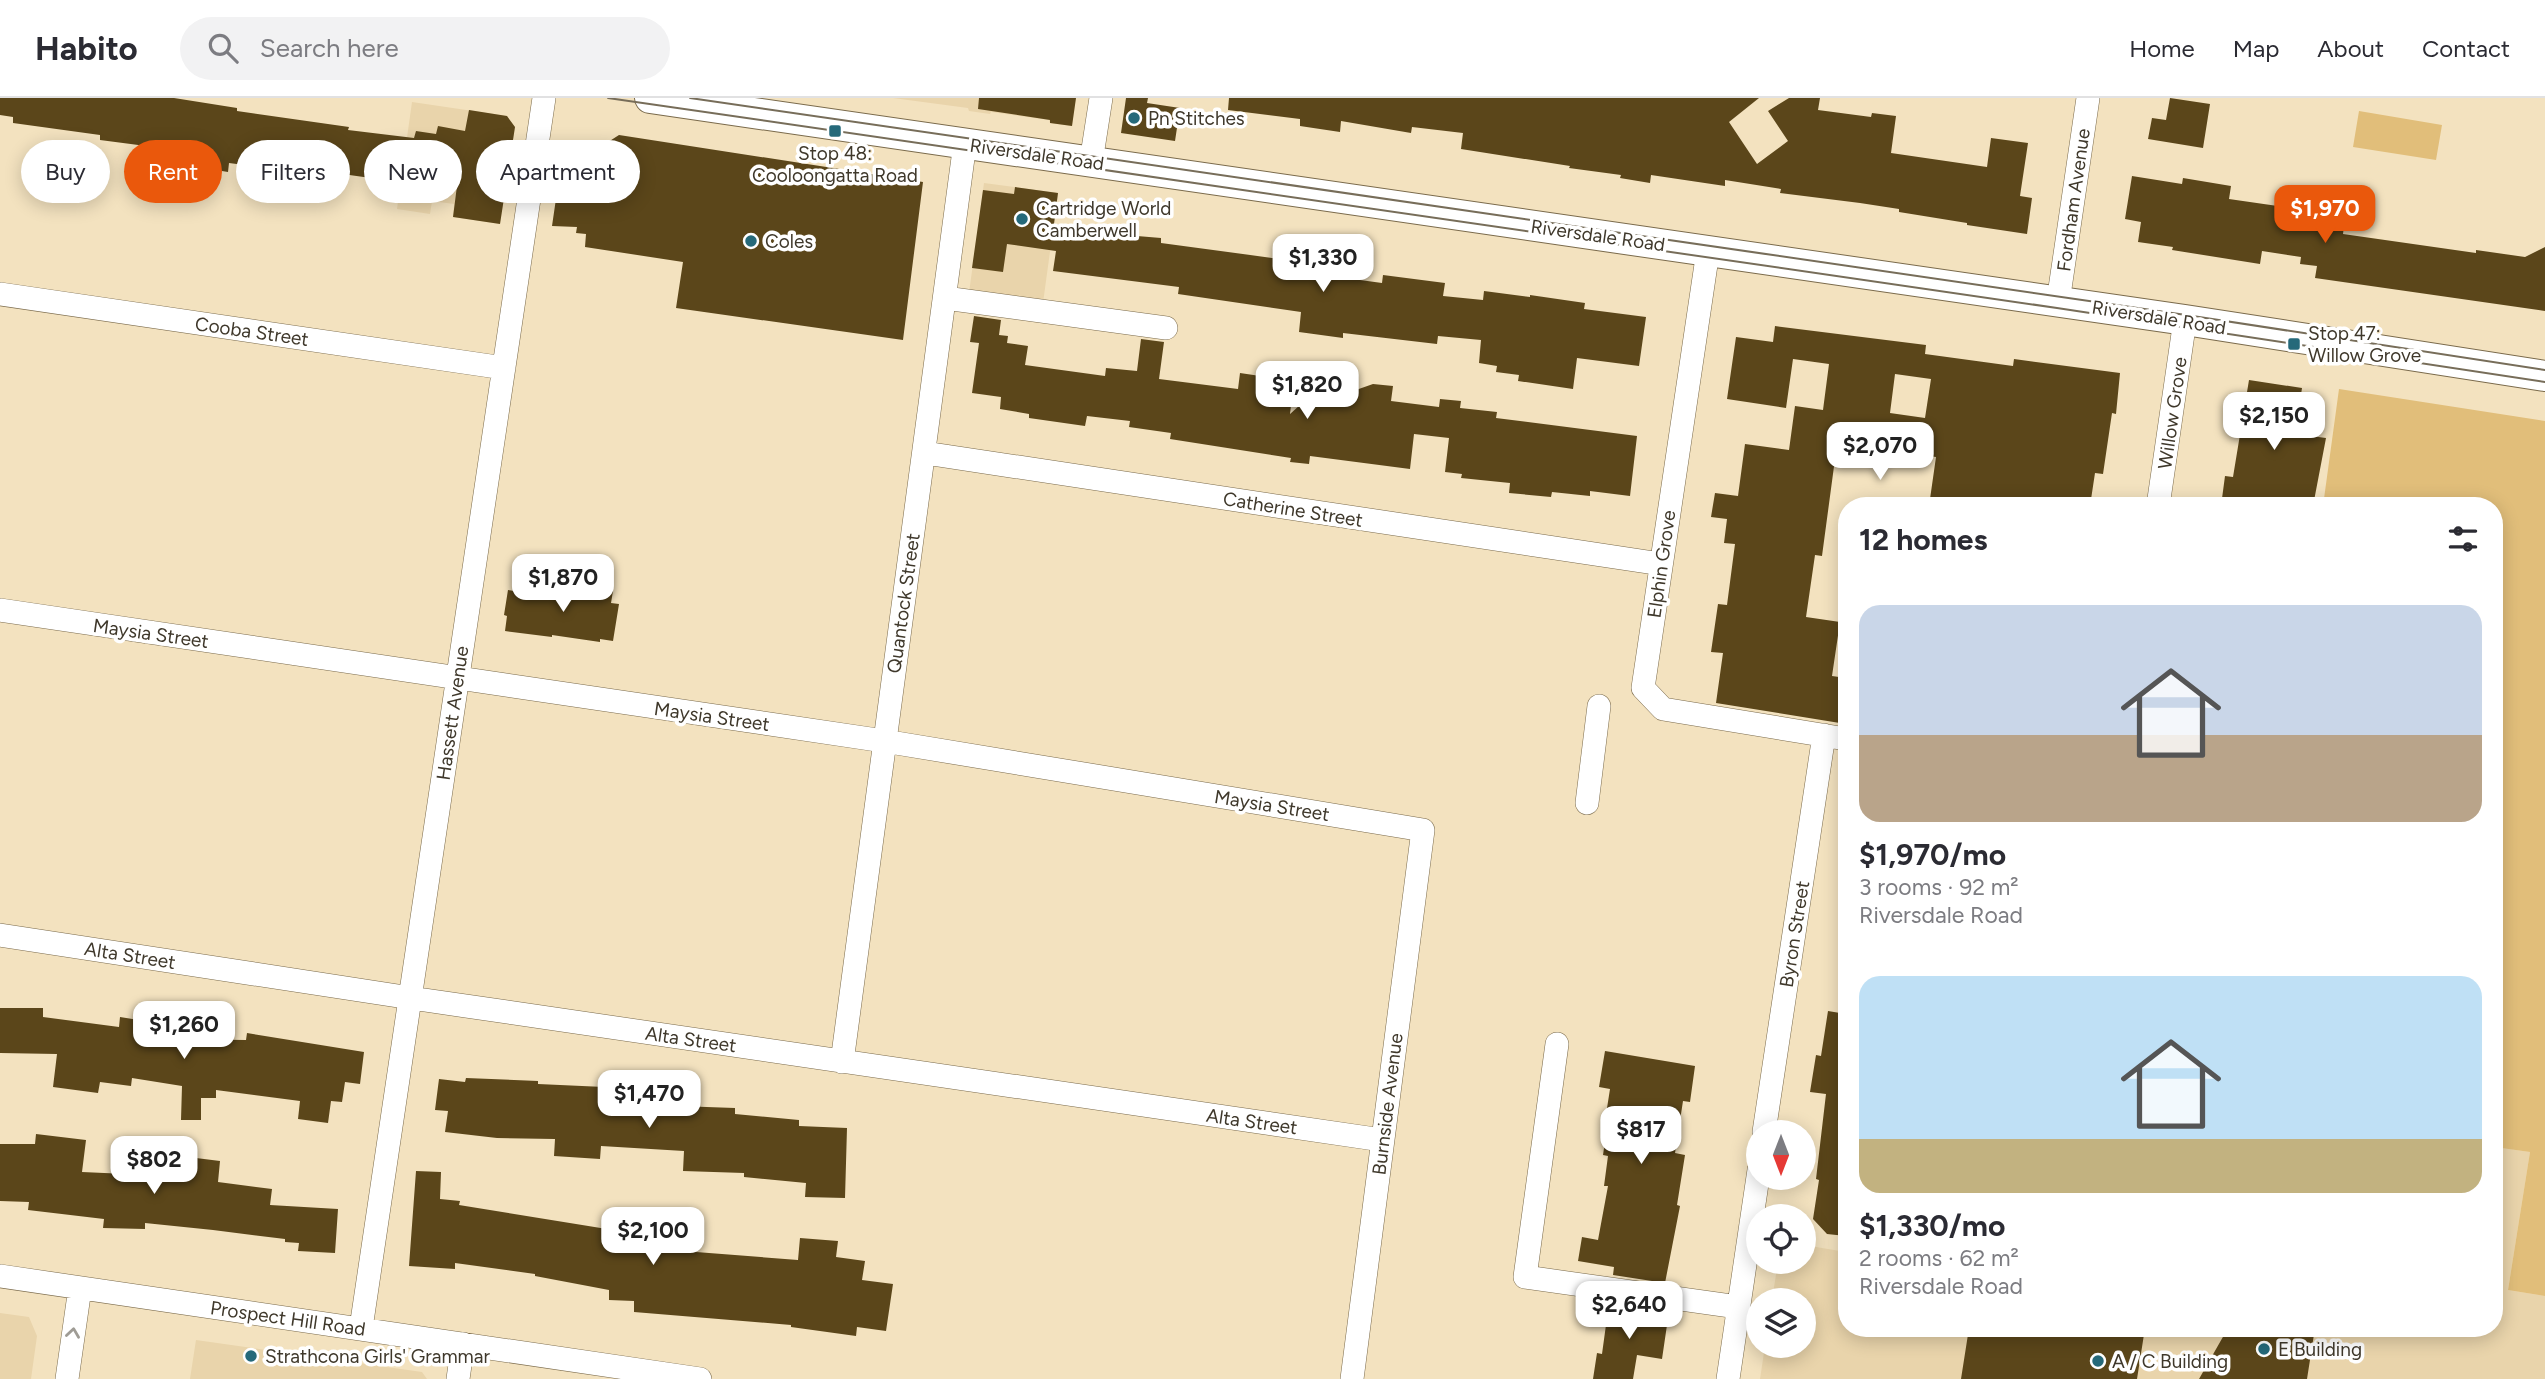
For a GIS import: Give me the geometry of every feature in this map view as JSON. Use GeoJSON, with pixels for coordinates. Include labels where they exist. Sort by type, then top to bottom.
{"type":"FeatureCollection","features":[{"type":"Feature","properties":{"kind":"main road","name":"Riversdale Road"},"geometry":{"type":"LineString","coordinates":[[650,98],[2185,320],[2545,376]]}},
{"type":"Feature","properties":{"kind":"street","name":"Hassett Avenue"},"geometry":{"type":"LineString","coordinates":[[361,1328],[544,98]]}},
{"type":"Feature","properties":{"kind":"street"},"geometry":{"type":"LineString","coordinates":[[1091,162],[1101,98]]}},
{"type":"Feature","properties":{"kind":"street","name":"Fordham Avenue"},"geometry":{"type":"LineString","coordinates":[[2058,302],[2088,98]]}},
{"type":"Feature","properties":{"kind":"street","name":"Quantock Street"},"geometry":{"type":"LineString","coordinates":[[842,1062],[965,143]]}},
{"type":"Feature","properties":{"kind":"street","name":"Elphin Grove"},"geometry":{"type":"LineString","coordinates":[[1708,251],[1643,688],[1663,709],[1835,737]]}},
{"type":"Feature","properties":{"kind":"street","name":"Cooba Street"},"geometry":{"type":"LineString","coordinates":[[0,294],[504,368]]}},
{"type":"Feature","properties":{"kind":"street"},"geometry":{"type":"LineString","coordinates":[[944,298],[1166,328]]}},
{"type":"Feature","properties":{"kind":"street","name":"Willow Grove"},"geometry":{"type":"LineString","coordinates":[[2159,497],[2185,320]]}},
{"type":"Feature","properties":{"kind":"street","name":"Catherine Street"},"geometry":{"type":"LineString","coordinates":[[925,453],[1661,564]]}},
{"type":"Feature","properties":{"kind":"street","name":"Maysia Street"},"geometry":{"type":"LineString","coordinates":[[0,610],[884,741],[1423,830]]}},
{"type":"Feature","properties":{"kind":"street"},"geometry":{"type":"LineString","coordinates":[[1587,803],[1599,706]]}},
{"type":"Feature","properties":{"kind":"street","name":"Byron Street"},"geometry":{"type":"LineString","coordinates":[[1767,1120],[1835,737]]}},
{"type":"Feature","properties":{"kind":"street","name":"Burnside Avenue"},"geometry":{"type":"LineString","coordinates":[[1352,1379],[1423,830]]}},
{"type":"Feature","properties":{"kind":"street","name":"Alta Street"},"geometry":{"type":"LineString","coordinates":[[0,935],[1382,1140]]}},
{"type":"Feature","properties":{"kind":"street"},"geometry":{"type":"LineString","coordinates":[[1557,1044],[1525,1277],[1738,1307]]}},
{"type":"Feature","properties":{"kind":"street"},"geometry":{"type":"LineString","coordinates":[[1728,1379],[1756,1190]]}},
{"type":"Feature","properties":{"kind":"street","name":"Prospect Hill Road"},"geometry":{"type":"LineString","coordinates":[[0,1276],[700,1379]]}},
{"type":"Feature","properties":{"kind":"street"},"geometry":{"type":"LineString","coordinates":[[67,1379],[79,1288]]}},
{"type":"Feature","properties":{"kind":"street"},"geometry":{"type":"LineString","coordinates":[[458,1379],[463,1344]]}},
{"type":"Feature","properties":{"kind":"shaded area"},"geometry":{"type":"Polygon","coordinates":[[[893,98],[1076,98],[1072,126],[1050,123],[1049,120],[990,114],[969,111],[968,108],[893,98]]]}},
{"type":"Feature","properties":{"kind":"shaded area"},"geometry":{"type":"Polygon","coordinates":[[[412,102],[507,116],[515,127],[513,140],[476,140],[476,203],[503,203],[500,224],[453,217],[454,204],[447,203],[462,203],[462,140],[407,140],[412,102]]]}},
{"type":"Feature","properties":{"kind":"shaded area"},"geometry":{"type":"Polygon","coordinates":[[[2359,111],[2442,125],[2436,160],[2353,147],[2359,111]]]}},
{"type":"Feature","properties":{"kind":"shaded area"},"geometry":{"type":"Polygon","coordinates":[[[984,183],[1058,193],[1043,303],[969,293],[984,183]]]}},
{"type":"Feature","properties":{"kind":"shaded area"},"geometry":{"type":"Polygon","coordinates":[[[398,203],[432,203],[430,214],[397,209],[398,203]]]}},
{"type":"Feature","properties":{"kind":"shaded area"},"geometry":{"type":"Polygon","coordinates":[[[2339,389],[2545,421],[2545,1296],[2508,1290],[2530,1152],[2503,1148],[2503,497],[2324,497],[2339,389]]]}},
{"type":"Feature","properties":{"kind":"shaded area"},"geometry":{"type":"Polygon","coordinates":[[[2503,1148],[2530,1152],[2508,1290],[2545,1296],[2545,1379],[1760,1379],[1763,1358],[1816,1358],[1816,1288],[1774,1288],[1776,1274],[1816,1274],[1816,1247],[1838,1251],[1838,1337],[2503,1337],[2503,1148]]]}},
{"type":"Feature","properties":{"kind":"shaded area"},"geometry":{"type":"Polygon","coordinates":[[[0,1313],[29,1317],[37,1336],[31,1379],[0,1379],[0,1313]]]}},
{"type":"Feature","properties":{"kind":"shaded area","name":"Strathcona Girls' Grammar"},"geometry":{"type":"Polygon","coordinates":[[[196,1340],[422,1372],[427,1379],[190,1379],[196,1340]]]}},
{"type":"Feature","properties":{"kind":"building"},"geometry":{"type":"Polygon","coordinates":[[[0,98],[174,98],[237,108],[237,111],[349,127],[348,130],[414,138],[416,131],[436,134],[438,126],[465,131],[469,110],[507,116],[515,127],[513,140],[476,140],[476,203],[503,203],[500,224],[453,217],[455,203],[462,203],[462,140],[364,140],[364,177],[350,175],[350,140],[236,140],[236,164],[229,163],[228,172],[222,171],[222,140],[124,140],[124,143],[100,140],[100,135],[13,123],[13,117],[0,115],[0,98]]]}},
{"type":"Feature","properties":{"kind":"building"},"geometry":{"type":"Polygon","coordinates":[[[979,98],[1076,98],[1072,126],[978,109],[979,98]]]}},
{"type":"Feature","properties":{"kind":"building"},"geometry":{"type":"Polygon","coordinates":[[[1126,98],[1148,98],[1147,103],[1180,108],[1175,141],[1121,133],[1126,98]]]}},
{"type":"Feature","properties":{"kind":"building"},"geometry":{"type":"Polygon","coordinates":[[[1229,98],[1759,98],[1729,122],[1757,164],[1788,141],[1768,111],[1789,98],[1820,98],[1818,110],[1871,117],[1872,113],[1896,116],[1891,153],[1987,167],[1991,138],[2028,143],[2020,196],[2032,198],[2027,234],[1899,212],[1899,209],[1780,193],[1781,189],[1725,180],[1725,186],[1651,175],[1650,183],[1620,178],[1621,175],[1461,149],[1463,133],[1412,127],[1411,133],[1341,121],[1340,132],[1300,126],[1300,119],[1228,110],[1229,98]]]}},
{"type":"Feature","properties":{"kind":"building"},"geometry":{"type":"Polygon","coordinates":[[[2170,98],[2210,104],[2203,148],[2148,139],[2152,118],[2166,120],[2170,98]]]}},
{"type":"Feature","properties":{"kind":"building","name":"Coles"},"geometry":{"type":"Polygon","coordinates":[[[619,135],[923,182],[903,340],[676,308],[683,262],[585,247],[586,234],[576,233],[577,227],[552,226],[555,203],[640,203],[640,140],[611,140],[619,135]]]}},
{"type":"Feature","properties":{"kind":"building"},"geometry":{"type":"Polygon","coordinates":[[[2132,176],[2182,184],[2183,178],[2231,186],[2229,199],[2306,210],[2309,188],[2327,190],[2324,215],[2345,218],[2343,234],[2476,253],[2476,250],[2525,257],[2545,247],[2545,311],[2315,278],[2317,266],[2300,264],[2301,257],[2262,251],[2260,264],[2138,242],[2141,222],[2125,219],[2132,176]]]}},
{"type":"Feature","properties":{"kind":"building"},"geometry":{"type":"Polygon","coordinates":[[[1015,187],[1058,193],[1054,224],[1098,229],[1097,235],[1137,240],[1137,236],[1161,238],[1161,243],[1280,259],[1279,265],[1339,274],[1338,277],[1382,283],[1383,275],[1445,283],[1443,296],[1483,300],[1484,291],[1530,295],[1585,303],[1584,309],[1646,317],[1639,366],[1577,358],[1573,389],[1518,381],[1519,375],[1496,372],[1497,366],[1479,363],[1481,340],[1438,336],[1437,344],[1343,333],[1343,338],[1299,332],[1301,312],[1178,294],[1179,287],[1053,271],[1056,251],[1007,244],[1003,272],[972,268],[983,190],[1014,194],[1015,187]]]}},
{"type":"Feature","properties":{"kind":"building"},"geometry":{"type":"Polygon","coordinates":[[[974,316],[1001,320],[999,335],[1008,336],[1007,343],[1028,346],[1025,365],[1105,376],[1106,368],[1137,371],[1141,339],[1164,342],[1159,379],[1238,389],[1240,373],[1294,381],[1290,414],[1329,379],[1336,397],[1373,384],[1393,386],[1391,401],[1439,407],[1440,399],[1461,401],[1460,408],[1497,412],[1496,418],[1637,436],[1630,496],[1590,491],[1590,496],[1552,492],[1551,497],[1509,493],[1510,483],[1461,478],[1462,474],[1445,472],[1449,438],[1414,434],[1410,469],[1310,456],[1309,464],[1290,462],[1291,458],[1170,439],[1171,433],[1129,427],[1130,421],[1087,416],[1085,426],[1029,418],[1029,414],[1000,409],[1001,397],[972,393],[979,343],[970,342],[974,316]]]}},
{"type":"Feature","properties":{"kind":"building"},"geometry":{"type":"Polygon","coordinates":[[[1775,326],[1926,345],[1925,354],[2013,366],[2014,359],[2120,373],[2116,414],[2112,413],[2103,474],[2095,473],[2091,497],[1930,497],[1936,457],[1837,444],[1822,556],[1815,555],[1806,617],[1838,622],[1832,676],[1838,677],[1838,723],[1716,703],[1723,653],[1711,652],[1718,604],[1727,605],[1735,544],[1724,543],[1727,519],[1711,517],[1715,493],[1738,496],[1745,444],[1789,450],[1795,406],[1823,410],[1829,364],[1793,359],[1786,408],[1727,399],[1736,337],[1773,342],[1775,326]],[[1895,374],[1890,413],[1925,418],[1931,379],[1895,374]]]}},
{"type":"Feature","properties":{"kind":"building"},"geometry":{"type":"Polygon","coordinates":[[[2249,380],[2302,388],[2295,434],[2326,438],[2315,497],[2222,497],[2225,476],[2233,477],[2249,380]]]}},
{"type":"Feature","properties":{"kind":"building"},"geometry":{"type":"Polygon","coordinates":[[[581,585],[613,591],[611,603],[619,604],[613,641],[600,639],[600,642],[505,631],[507,616],[504,615],[508,590],[526,593],[526,589],[580,598],[581,585]]]}},
{"type":"Feature","properties":{"kind":"building"},"geometry":{"type":"Polygon","coordinates":[[[0,1008],[43,1008],[43,1017],[119,1027],[120,1017],[170,1025],[168,1039],[246,1040],[247,1033],[364,1052],[360,1084],[345,1082],[342,1102],[331,1101],[328,1123],[298,1119],[300,1101],[216,1090],[216,1098],[201,1098],[201,1120],[181,1120],[182,1086],[132,1078],[131,1086],[100,1082],[98,1093],[53,1087],[57,1054],[0,1053],[0,1008]]]}},
{"type":"Feature","properties":{"kind":"building"},"geometry":{"type":"Polygon","coordinates":[[[1828,1011],[1838,1013],[1838,1235],[1827,1234],[1816,1222],[1819,1180],[1816,1179],[1826,1094],[1810,1092],[1816,1055],[1821,1056],[1828,1011]]]}},
{"type":"Feature","properties":{"kind":"building"},"geometry":{"type":"Polygon","coordinates":[[[1605,1051],[1695,1066],[1690,1102],[1683,1101],[1675,1153],[1685,1155],[1677,1205],[1680,1206],[1665,1283],[1613,1275],[1614,1267],[1578,1261],[1582,1237],[1598,1240],[1608,1186],[1604,1186],[1608,1156],[1603,1155],[1610,1089],[1599,1087],[1605,1051]]]}},
{"type":"Feature","properties":{"kind":"building"},"geometry":{"type":"Polygon","coordinates":[[[466,1078],[538,1081],[538,1084],[604,1087],[604,1091],[678,1095],[678,1106],[735,1108],[735,1114],[799,1120],[799,1126],[847,1128],[845,1198],[805,1197],[806,1183],[744,1177],[744,1173],[683,1171],[684,1151],[601,1146],[600,1159],[554,1156],[555,1139],[497,1138],[445,1132],[448,1111],[435,1110],[439,1079],[465,1082],[466,1078]]]}},
{"type":"Feature","properties":{"kind":"building"},"geometry":{"type":"Polygon","coordinates":[[[36,1134],[86,1140],[82,1172],[171,1176],[172,1165],[195,1167],[196,1158],[220,1161],[218,1182],[272,1189],[270,1205],[338,1209],[335,1253],[298,1251],[299,1243],[285,1242],[285,1239],[213,1230],[145,1223],[145,1229],[103,1228],[104,1219],[28,1210],[29,1202],[0,1201],[0,1144],[35,1144],[36,1134]]]}},
{"type":"Feature","properties":{"kind":"building"},"geometry":{"type":"Polygon","coordinates":[[[416,1171],[441,1172],[440,1199],[460,1201],[459,1205],[613,1230],[613,1227],[669,1230],[670,1225],[699,1229],[696,1252],[798,1260],[800,1238],[838,1241],[836,1257],[865,1261],[862,1280],[893,1284],[886,1331],[857,1327],[856,1336],[791,1325],[634,1312],[634,1301],[609,1300],[609,1290],[535,1274],[455,1263],[455,1269],[409,1266],[416,1171]]]}},
{"type":"Feature","properties":{"kind":"building"},"geometry":{"type":"Polygon","coordinates":[[[1609,1303],[1664,1311],[1662,1324],[1667,1325],[1662,1359],[1637,1355],[1633,1379],[1593,1379],[1597,1353],[1602,1354],[1609,1303]]]}},
{"type":"Feature","properties":{"kind":"building","name":"A / C Building"},"geometry":{"type":"Polygon","coordinates":[[[1968,1337],[2144,1337],[2137,1379],[1961,1379],[1968,1337]]]}},
{"type":"Feature","properties":{"kind":"building","name":"E Building"},"geometry":{"type":"Polygon","coordinates":[[[2223,1337],[2314,1337],[2307,1379],[2199,1379],[2223,1337]]]}},
{"type":"Feature","properties":{"kind":"tram line"},"geometry":{"type":"LineString","coordinates":[[608,98],[2057,308],[2545,382]]}},
{"type":"Feature","properties":{"kind":"tram line"},"geometry":{"type":"LineString","coordinates":[[690,98],[2186,315],[2545,370]]}},
{"type":"Feature","properties":{"kind":"place","name":"Pn Stitches"},"geometry":{"type":"Point","coordinates":[1134,118]}},
{"type":"Feature","properties":{"kind":"place","name":"Stop 48: Cooloongatta Road"},"geometry":{"type":"Point","coordinates":[835,131]}},
{"type":"Feature","properties":{"kind":"place","name":"Cartridge World Camberwell"},"geometry":{"type":"Point","coordinates":[1022,219]}},
{"type":"Feature","properties":{"kind":"place","name":"Coles"},"geometry":{"type":"Point","coordinates":[751,241]}},
{"type":"Feature","properties":{"kind":"place","name":"Stop 47: Willow Grove"},"geometry":{"type":"Point","coordinates":[2294,344]}},
{"type":"Feature","properties":{"kind":"place","name":"E Building"},"geometry":{"type":"Point","coordinates":[2264,1349]}},
{"type":"Feature","properties":{"kind":"place","name":"Strathcona Girls' Grammar"},"geometry":{"type":"Point","coordinates":[251,1356]}},
{"type":"Feature","properties":{"kind":"place","name":"A / C Building"},"geometry":{"type":"Point","coordinates":[2098,1361]}}]}
